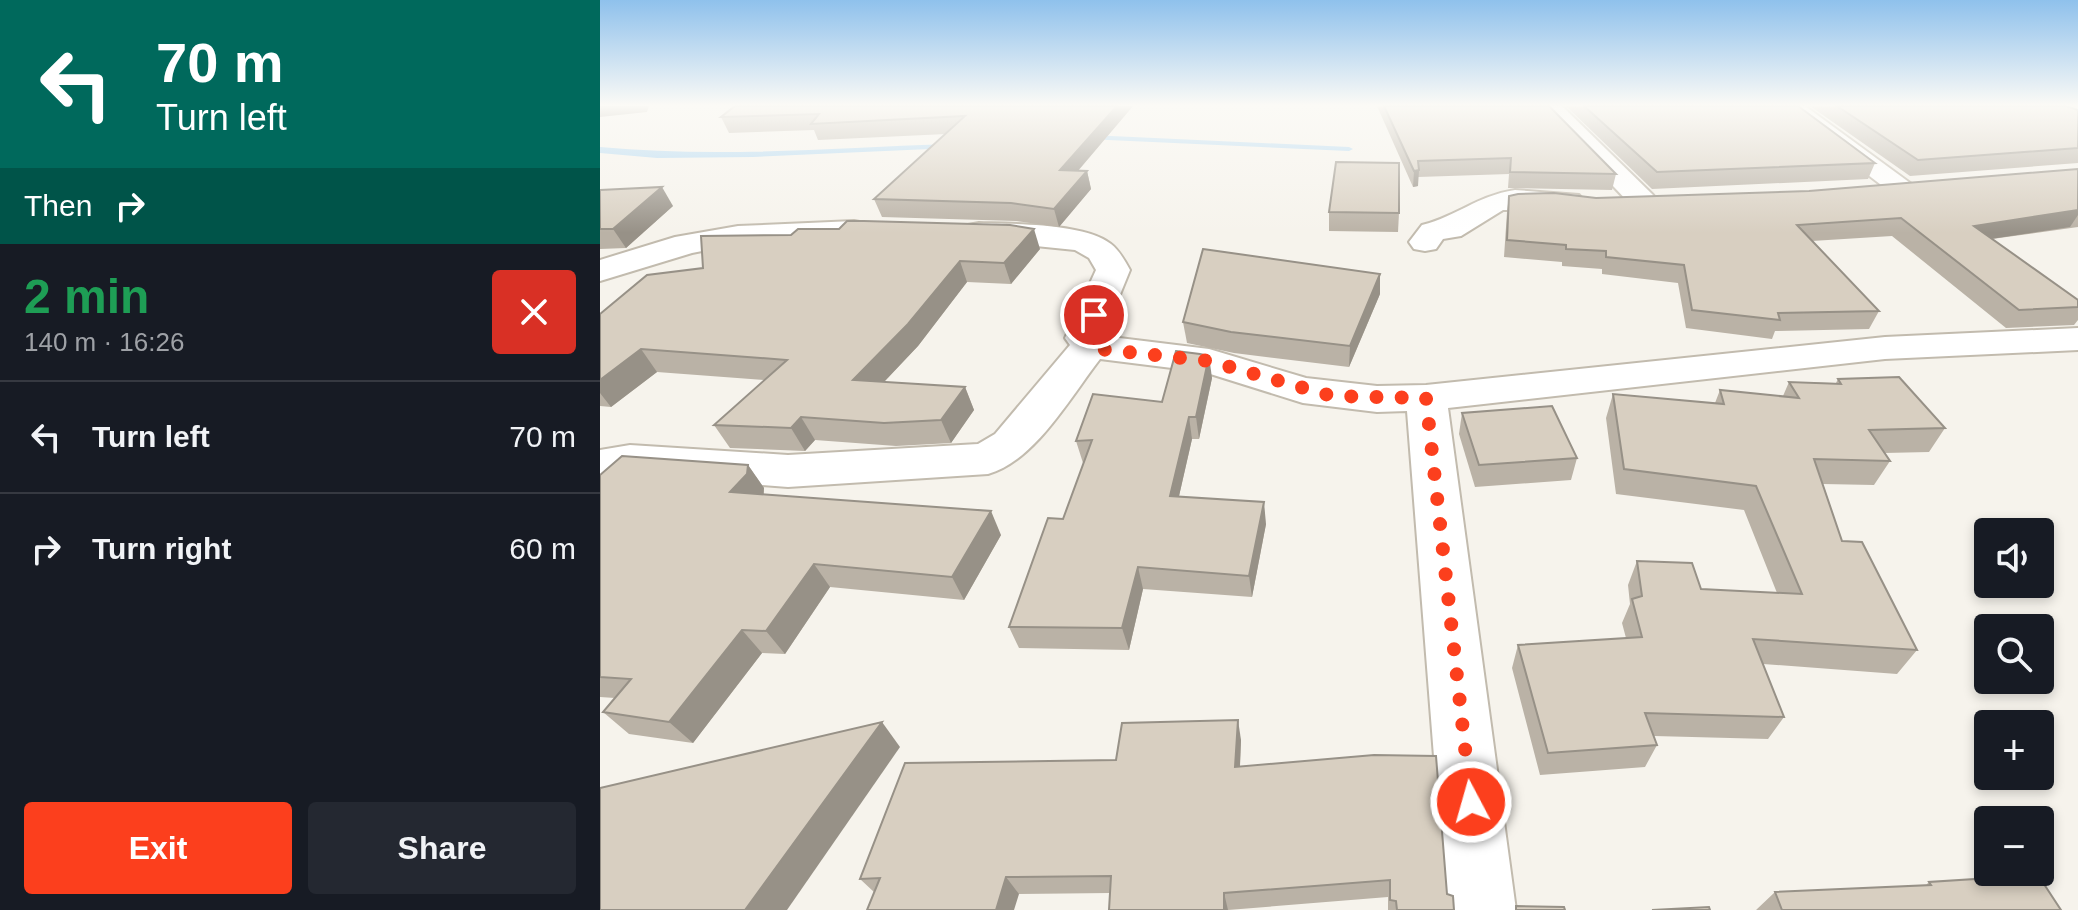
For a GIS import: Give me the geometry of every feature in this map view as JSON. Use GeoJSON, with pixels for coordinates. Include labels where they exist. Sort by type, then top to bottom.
{"type":"FeatureCollection","features":[{"type":"Feature","properties":{"kind":"street"},"geometry":{"type":"LineString","coordinates":[[1591,148],[1643,201]]}},
{"type":"Feature","properties":{"kind":"street"},"geometry":{"type":"LineString","coordinates":[[1849,148],[1903,188]]}},
{"type":"Feature","properties":{"kind":"street"},"geometry":{"type":"LineString","coordinates":[[1860,191],[1932,186]]}},
{"type":"Feature","properties":{"kind":"street"},"geometry":{"type":"LineString","coordinates":[[1425,242],[1433,232],[1450,229],[1495,202],[1551,198],[1598,203],[1675,200]]}},
{"type":"Feature","properties":{"kind":"street"},"geometry":{"type":"LineString","coordinates":[[600,271],[686,244],[738,235],[888,230]]}},
{"type":"Feature","properties":{"kind":"street"},"geometry":{"type":"LineString","coordinates":[[952,231],[1016,233],[1092,245],[1106,255],[1113,270],[1084,338],[1090,346],[1209,361],[1332,396],[1426,398],[1885,348],[2078,339]]}},
{"type":"Feature","properties":{"kind":"street"},"geometry":{"type":"LineString","coordinates":[[601,462],[630,460],[788,471],[988,459],[1010,444],[1090,346]]}},
{"type":"Feature","properties":{"kind":"street"},"geometry":{"type":"LineString","coordinates":[[1426,398],[1481,910]]}},
{"type":"Feature","properties":{"kind":"building"},"geometry":{"type":"Polygon","coordinates":[[[929,148],[1079,148],[1060,170],[1087,171],[1054,209],[1011,203],[874,199],[929,148]]]}},
{"type":"Feature","properties":{"kind":"building"},"geometry":{"type":"Polygon","coordinates":[[[1404,148],[1591,148],[1616,174],[1510,172],[1511,158],[1418,161],[1419,170],[1414,171],[1404,148]]]}},
{"type":"Feature","properties":{"kind":"building"},"geometry":{"type":"Polygon","coordinates":[[[1631,148],[1855,148],[1875,163],[1657,172],[1631,148]]]}},
{"type":"Feature","properties":{"kind":"building"},"geometry":{"type":"Polygon","coordinates":[[[1901,148],[2072,148],[1918,160],[1901,148]]]}},
{"type":"Feature","properties":{"kind":"building"},"geometry":{"type":"Polygon","coordinates":[[[1336,162],[1399,163],[1399,213],[1329,212],[1336,162]]]}},
{"type":"Feature","properties":{"kind":"building"},"geometry":{"type":"Polygon","coordinates":[[[2078,169],[2078,210],[1974,226],[2078,300],[2078,307],[2019,310],[1901,218],[1797,225],[1879,311],[1778,313],[1780,320],[1692,310],[1684,265],[1606,257],[1606,251],[1566,249],[1566,245],[1507,240],[1509,196],[1518,194],[1554,193],[1596,198],[1809,191],[2078,169]]]}},
{"type":"Feature","properties":{"kind":"building"},"geometry":{"type":"Polygon","coordinates":[[[662,187],[613,229],[600,229],[600,190],[662,187]]]}},
{"type":"Feature","properties":{"kind":"building"},"geometry":{"type":"Polygon","coordinates":[[[847,221],[1010,225],[1034,229],[1004,263],[960,261],[908,324],[853,380],[965,387],[941,420],[884,423],[801,417],[791,428],[714,425],[787,360],[641,349],[600,380],[600,314],[647,275],[703,268],[701,236],[791,235],[798,229],[839,229],[847,221]]]}},
{"type":"Feature","properties":{"kind":"building"},"geometry":{"type":"Polygon","coordinates":[[[1203,249],[1380,274],[1350,346],[1231,332],[1183,322],[1203,249]]]}},
{"type":"Feature","properties":{"kind":"building"},"geometry":{"type":"Polygon","coordinates":[[[1176,351],[1209,356],[1196,417],[1189,417],[1170,496],[1264,502],[1249,576],[1138,567],[1122,628],[1009,627],[1048,518],[1063,519],[1092,440],[1076,441],[1093,394],[1162,402],[1176,351]]]}},
{"type":"Feature","properties":{"kind":"building"},"geometry":{"type":"Polygon","coordinates":[[[1899,377],[1945,428],[1869,430],[1890,461],[1814,459],[1842,541],[1862,542],[1917,650],[1753,639],[1784,717],[1645,713],[1657,745],[1548,753],[1518,645],[1642,637],[1632,599],[1642,596],[1637,561],[1692,563],[1701,589],[1802,594],[1756,486],[1624,469],[1613,394],[1724,404],[1720,390],[1799,398],[1789,382],[1841,384],[1838,379],[1899,377]]]}},
{"type":"Feature","properties":{"kind":"building"},"geometry":{"type":"Polygon","coordinates":[[[1552,406],[1577,458],[1479,465],[1462,413],[1552,406]]]}},
{"type":"Feature","properties":{"kind":"building"},"geometry":{"type":"Polygon","coordinates":[[[622,456],[748,465],[747,474],[730,492],[991,511],[952,577],[814,564],[766,631],[742,630],[669,722],[603,712],[631,679],[600,677],[600,475],[622,456]]]}},
{"type":"Feature","properties":{"kind":"building"},"geometry":{"type":"Polygon","coordinates":[[[1238,720],[1235,767],[1374,755],[1436,756],[1447,894],[1453,896],[1454,910],[1397,910],[1396,901],[1390,900],[1390,880],[1224,893],[1224,910],[1109,910],[1111,876],[1006,877],[996,910],[867,910],[880,878],[860,879],[905,763],[1116,760],[1122,723],[1238,720]]]}},
{"type":"Feature","properties":{"kind":"building"},"geometry":{"type":"Polygon","coordinates":[[[882,722],[745,910],[600,910],[600,788],[882,722]]]}},
{"type":"Feature","properties":{"kind":"building"},"geometry":{"type":"Polygon","coordinates":[[[1974,879],[1974,886],[2045,886],[2061,910],[1782,910],[1775,892],[1931,885],[1929,882],[1974,879]]]}},
{"type":"Feature","properties":{"kind":"building"},"geometry":{"type":"Polygon","coordinates":[[[1516,906],[1564,907],[1565,910],[1516,910],[1516,906]]]}},
{"type":"Feature","properties":{"kind":"building"},"geometry":{"type":"Polygon","coordinates":[[[1709,907],[1710,910],[1652,910],[1709,907]]]}},
{"type":"Feature","properties":{"kind":"waterway"},"geometry":{"type":"LineString","coordinates":[[600,150],[657,155],[889,148]]}},
{"type":"Feature","properties":{"kind":"waterway"},"geometry":{"type":"LineString","coordinates":[[1337,148],[1349,149]]}},
{"type":"Feature","properties":{"kind":"route"},"geometry":{"type":"LineString","coordinates":[[1094,315],[1084,338],[1090,346],[1099,349],[1209,361],[1332,396],[1426,398],[1471,802]]}}]}
